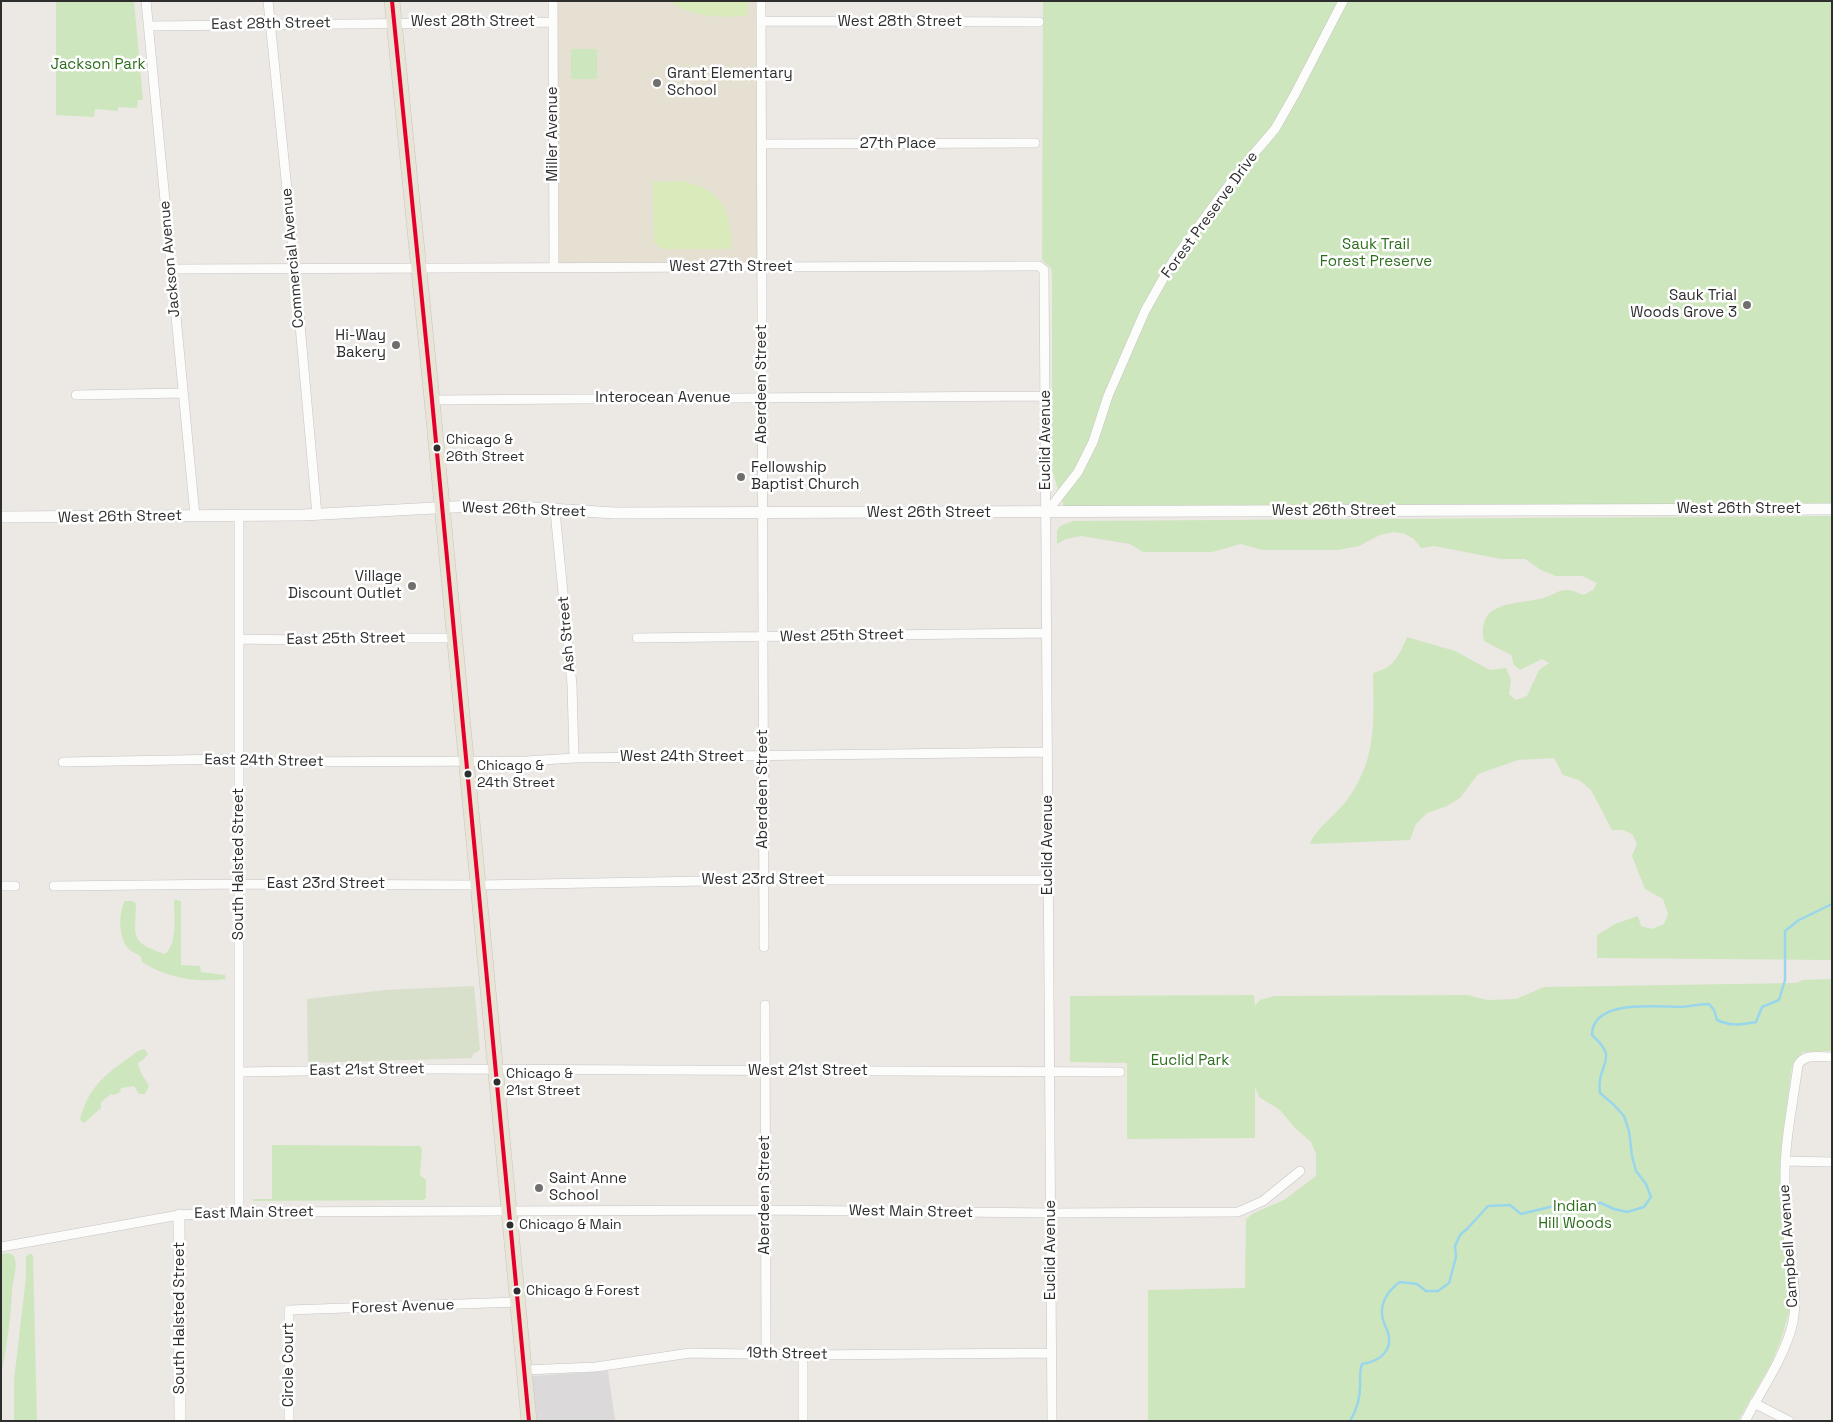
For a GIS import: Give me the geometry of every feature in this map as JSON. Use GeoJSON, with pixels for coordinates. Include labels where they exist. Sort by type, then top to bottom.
{"type":"FeatureCollection","features":[{"type":"Feature","properties":{"kind":"main road"},"geometry":{"type":"LineString","coordinates":[[392,1],[529,1421]]}},
{"type":"Feature","properties":{"kind":"street","name":"Jackson Avenue"},"geometry":{"type":"LineString","coordinates":[[146,1],[195,516]]}},
{"type":"Feature","properties":{"kind":"street","name":"Commercial Avenue"},"geometry":{"type":"LineString","coordinates":[[268,1],[317,515]]}},
{"type":"Feature","properties":{"kind":"street","name":"Miller Avenue"},"geometry":{"type":"LineString","coordinates":[[553,1],[554,267]]}},
{"type":"Feature","properties":{"kind":"street","name":"Aberdeen Street"},"geometry":{"type":"LineString","coordinates":[[761,1],[764,948]]}},
{"type":"Feature","properties":{"kind":"street","name":"Forest Preserve Drive"},"geometry":{"type":"LineString","coordinates":[[1046,513],[1078,472],[1093,442],[1108,396],[1145,310],[1173,261],[1240,170],[1275,129],[1343,1]]}},
{"type":"Feature","properties":{"kind":"street","name":"West 28th Street"},"geometry":{"type":"LineString","coordinates":[[761,21],[1039,22]]}},
{"type":"Feature","properties":{"kind":"street","name":"West 28th Street"},"geometry":{"type":"LineString","coordinates":[[394,23],[553,22]]}},
{"type":"Feature","properties":{"kind":"street","name":"East 28th Street"},"geometry":{"type":"LineString","coordinates":[[148,26],[394,23]]}},
{"type":"Feature","properties":{"kind":"street","name":"27th Place"},"geometry":{"type":"LineString","coordinates":[[762,144],[1035,143]]}},
{"type":"Feature","properties":{"kind":"street","name":"West 27th Street"},"geometry":{"type":"LineString","coordinates":[[170,269],[1039,266],[1044,270]]}},
{"type":"Feature","properties":{"kind":"street","name":"Euclid Avenue"},"geometry":{"type":"LineString","coordinates":[[1044,270],[1052,1421]]}},
{"type":"Feature","properties":{"kind":"street"},"geometry":{"type":"LineString","coordinates":[[76,395],[183,393]]}},
{"type":"Feature","properties":{"kind":"street","name":"Interocean Avenue"},"geometry":{"type":"LineString","coordinates":[[432,400],[1045,396]]}},
{"type":"Feature","properties":{"kind":"street","name":"West 26th Street"},"geometry":{"type":"LineString","coordinates":[[1,517],[317,515],[500,506],[615,513],[1832,509]]}},
{"type":"Feature","properties":{"kind":"street","name":"Ash Street"},"geometry":{"type":"LineString","coordinates":[[555,510],[572,685],[574,758]]}},
{"type":"Feature","properties":{"kind":"street","name":"South Halsted Street"},"geometry":{"type":"LineString","coordinates":[[238,1212],[239,516]]}},
{"type":"Feature","properties":{"kind":"street","name":"West 25th Street"},"geometry":{"type":"LineString","coordinates":[[637,638],[1047,634]]}},
{"type":"Feature","properties":{"kind":"street","name":"East 25th Street"},"geometry":{"type":"LineString","coordinates":[[238,639],[454,638]]}},
{"type":"Feature","properties":{"kind":"street","name":"West 24th Street"},"geometry":{"type":"LineString","coordinates":[[466,761],[1048,752]]}},
{"type":"Feature","properties":{"kind":"street","name":"East 24th Street"},"geometry":{"type":"LineString","coordinates":[[63,762],[228,759],[281,762],[466,761]]}},
{"type":"Feature","properties":{"kind":"street","name":"West 23rd Street"},"geometry":{"type":"LineString","coordinates":[[478,885],[764,880],[1049,880]]}},
{"type":"Feature","properties":{"kind":"street","name":"East 23rd Street"},"geometry":{"type":"LineString","coordinates":[[54,886],[238,884],[478,885]]}},
{"type":"Feature","properties":{"kind":"street"},"geometry":{"type":"LineString","coordinates":[[1,886],[15,886]]}},
{"type":"Feature","properties":{"kind":"street","name":"Aberdeen Street"},"geometry":{"type":"LineString","coordinates":[[765,1005],[766,1354]]}},
{"type":"Feature","properties":{"kind":"street","name":"Campbell Avenue"},"geometry":{"type":"LineString","coordinates":[[1744,1421],[1778,1362],[1792,1326],[1795,1309],[1795,1293],[1786,1218],[1785,1161],[1798,1065],[1800,1060],[1807,1057],[1832,1057]]}},
{"type":"Feature","properties":{"kind":"street","name":"West 21st Street"},"geometry":{"type":"LineString","coordinates":[[495,1069],[765,1072],[1120,1072]]}},
{"type":"Feature","properties":{"kind":"street","name":"East 21st Street"},"geometry":{"type":"LineString","coordinates":[[238,1072],[495,1069]]}},
{"type":"Feature","properties":{"kind":"street"},"geometry":{"type":"LineString","coordinates":[[1785,1161],[1832,1162]]}},
{"type":"Feature","properties":{"kind":"street","name":"West Main Street"},"geometry":{"type":"LineString","coordinates":[[509,1212],[766,1210],[1051,1213],[1238,1212],[1263,1201],[1300,1171]]}},
{"type":"Feature","properties":{"kind":"street","name":"East Main Street"},"geometry":{"type":"LineString","coordinates":[[1,1246],[179,1215],[238,1212],[509,1212]]}},
{"type":"Feature","properties":{"kind":"street","name":"South Halsted Street"},"geometry":{"type":"LineString","coordinates":[[179,1215],[180,1421]]}},
{"type":"Feature","properties":{"kind":"street","name":"Forest Avenue"},"geometry":{"type":"LineString","coordinates":[[289,1310],[518,1302]]}},
{"type":"Feature","properties":{"kind":"street","name":"Circle Court"},"geometry":{"type":"LineString","coordinates":[[289,1310],[289,1421]]}},
{"type":"Feature","properties":{"kind":"street","name":"19th Street"},"geometry":{"type":"LineString","coordinates":[[524,1370],[596,1367],[690,1353],[803,1355],[1052,1353]]}},
{"type":"Feature","properties":{"kind":"street"},"geometry":{"type":"LineString","coordinates":[[803,1355],[803,1421]]}},
{"type":"Feature","properties":{"kind":"street"},"geometry":{"type":"LineString","coordinates":[[1754,1403],[1789,1421]]}},
{"type":"Feature","properties":{"kind":"shaded area","name":"Grant Elementary School"},"geometry":{"type":"Polygon","coordinates":[[[557,1],[757,1],[757,263],[559,263],[557,1]]]}},
{"type":"Feature","properties":{"kind":"shaded area"},"geometry":{"type":"Polygon","coordinates":[[[608,1371],[615,1420],[674,1421],[537,1421],[532,1376],[608,1371]]]}},
{"type":"Feature","properties":{"kind":"green space","name":"Jackson Park"},"geometry":{"type":"Polygon","coordinates":[[[56,1],[134,1],[143,100],[138,100],[137,108],[118,107],[118,111],[95,109],[94,117],[56,115],[56,1]]]}},
{"type":"Feature","properties":{"kind":"green space"},"geometry":{"type":"Polygon","coordinates":[[[670,1],[748,1],[748,15],[718,17],[697,14],[670,1]]]}},
{"type":"Feature","properties":{"kind":"green space","name":"Sauk Trail Forest Preserve"},"geometry":{"type":"Polygon","coordinates":[[[1043,1],[1832,1],[1832,505],[1064,507],[1052,470],[1052,274],[1051,268],[1042,260],[1043,1]]]}},
{"type":"Feature","properties":{"kind":"green space"},"geometry":{"type":"Polygon","coordinates":[[[571,49],[597,49],[597,79],[571,79],[571,49]]]}},
{"type":"Feature","properties":{"kind":"green space"},"geometry":{"type":"Polygon","coordinates":[[[682,181],[708,190],[722,204],[729,223],[732,249],[662,249],[654,242],[653,182],[682,181]]]}},
{"type":"Feature","properties":{"kind":"green space"},"geometry":{"type":"Polygon","coordinates":[[[1832,516],[1832,960],[1597,958],[1597,935],[1615,924],[1638,916],[1641,926],[1652,929],[1664,924],[1668,914],[1663,899],[1645,889],[1632,856],[1637,844],[1632,834],[1623,830],[1612,830],[1591,790],[1579,780],[1563,775],[1554,758],[1518,760],[1478,774],[1460,798],[1447,806],[1427,813],[1416,824],[1410,840],[1310,844],[1320,829],[1344,804],[1363,773],[1368,757],[1373,725],[1373,673],[1386,668],[1395,660],[1407,637],[1455,651],[1490,670],[1506,668],[1511,680],[1509,694],[1516,700],[1527,696],[1539,670],[1549,663],[1542,659],[1520,670],[1514,665],[1511,655],[1484,641],[1483,628],[1486,619],[1491,612],[1498,608],[1543,598],[1564,590],[1570,590],[1583,595],[1593,590],[1597,583],[1582,576],[1556,576],[1541,570],[1525,559],[1501,559],[1434,546],[1421,548],[1414,539],[1405,534],[1393,532],[1380,535],[1359,546],[1338,550],[1262,550],[1241,544],[1212,552],[1143,552],[1130,544],[1081,536],[1066,539],[1057,544],[1057,531],[1060,526],[1073,521],[1832,516]]]}},
{"type":"Feature","properties":{"kind":"green space"},"geometry":{"type":"Polygon","coordinates":[[[125,901],[133,901],[136,904],[135,924],[137,937],[140,942],[165,954],[174,937],[174,901],[181,901],[181,965],[200,966],[201,972],[225,975],[226,979],[193,980],[161,972],[142,962],[141,957],[127,946],[120,927],[121,912],[125,901]]]}},
{"type":"Feature","properties":{"kind":"green space","name":"Indian Hill Woods"},"geometry":{"type":"Polygon","coordinates":[[[1832,979],[1832,1051],[1803,1052],[1792,1066],[1781,1149],[1781,1215],[1790,1309],[1781,1340],[1771,1364],[1738,1421],[1148,1421],[1148,1290],[1245,1288],[1246,1219],[1254,1213],[1284,1200],[1316,1176],[1316,1154],[1311,1142],[1295,1128],[1280,1110],[1259,1097],[1255,1086],[1255,1138],[1127,1139],[1127,1063],[1070,1062],[1070,996],[1254,995],[1255,1006],[1260,1000],[1274,996],[1468,995],[1487,1000],[1516,999],[1544,987],[1796,983],[1803,980],[1832,979]]]}},
{"type":"Feature","properties":{"kind":"green space"},"geometry":{"type":"Polygon","coordinates":[[[474,986],[480,1050],[473,1054],[472,1058],[308,1063],[307,999],[385,990],[474,986]]]}},
{"type":"Feature","properties":{"kind":"green space"},"geometry":{"type":"Polygon","coordinates":[[[144,1049],[148,1054],[138,1063],[149,1086],[145,1094],[139,1094],[134,1086],[121,1088],[120,1092],[114,1095],[111,1094],[101,1102],[101,1108],[84,1123],[80,1120],[84,1107],[95,1087],[118,1065],[144,1049]]]}},
{"type":"Feature","properties":{"kind":"green space"},"geometry":{"type":"Polygon","coordinates":[[[272,1145],[420,1146],[422,1149],[420,1175],[426,1180],[426,1198],[423,1200],[253,1201],[253,1199],[272,1199],[272,1145]]]}},
{"type":"Feature","properties":{"kind":"green space"},"geometry":{"type":"Polygon","coordinates":[[[9,1253],[14,1256],[16,1269],[12,1287],[11,1310],[3,1367],[1,1368],[1,1254],[9,1253]]]}},
{"type":"Feature","properties":{"kind":"green space"},"geometry":{"type":"Polygon","coordinates":[[[30,1254],[33,1256],[37,1421],[14,1421],[14,1380],[26,1277],[26,1256],[30,1254]]]}},
{"type":"Feature","properties":{"kind":"waterway"},"geometry":{"type":"LineString","coordinates":[[1350,1421],[1358,1401],[1362,1364],[1382,1356],[1388,1348],[1389,1337],[1382,1314],[1386,1296],[1400,1282],[1417,1284],[1426,1291],[1438,1291],[1449,1283],[1456,1257],[1455,1246],[1460,1235],[1488,1206],[1510,1205],[1521,1214],[1562,1204],[1601,1203],[1627,1212],[1644,1207],[1651,1197],[1646,1184],[1636,1171],[1629,1131],[1624,1116],[1600,1093],[1601,1075],[1606,1057],[1601,1044],[1592,1035],[1595,1023],[1603,1015],[1628,1007],[1682,1007],[1709,1004],[1714,1010],[1717,1020],[1722,1022],[1736,1024],[1756,1022],[1762,1007],[1779,1000],[1785,980],[1785,931],[1799,920],[1832,904]]}},
{"type":"Feature","properties":{"kind":"transit line"},"geometry":{"type":"LineString","coordinates":[[392,1],[529,1421]]}},
{"type":"Feature","properties":{"kind":"place","name":"Grant Elementary School"},"geometry":{"type":"Point","coordinates":[657,83]}},
{"type":"Feature","properties":{"kind":"place","name":"Sauk Trial Woods Grove 3"},"geometry":{"type":"Point","coordinates":[1747,305]}},
{"type":"Feature","properties":{"kind":"place","name":"Hi-Way Bakery"},"geometry":{"type":"Point","coordinates":[396,345]}},
{"type":"Feature","properties":{"kind":"place","name":"Chicago & 26th Street"},"geometry":{"type":"Point","coordinates":[437,448]}},
{"type":"Feature","properties":{"kind":"place","name":"Fellowship Baptist Church"},"geometry":{"type":"Point","coordinates":[741,477]}},
{"type":"Feature","properties":{"kind":"place","name":"Village Discount Outlet"},"geometry":{"type":"Point","coordinates":[412,586]}},
{"type":"Feature","properties":{"kind":"place","name":"Chicago & 24th Street"},"geometry":{"type":"Point","coordinates":[468,774]}},
{"type":"Feature","properties":{"kind":"place","name":"Chicago & 21st Street"},"geometry":{"type":"Point","coordinates":[497,1082]}},
{"type":"Feature","properties":{"kind":"place","name":"Saint Anne School"},"geometry":{"type":"Point","coordinates":[539,1188]}},
{"type":"Feature","properties":{"kind":"place","name":"Chicago & Main"},"geometry":{"type":"Point","coordinates":[510,1225]}},
{"type":"Feature","properties":{"kind":"place","name":"Chicago & Forest"},"geometry":{"type":"Point","coordinates":[517,1291]}},
{"type":"Feature","properties":{"kind":"park label","name":"Euclid Park"},"geometry":{"type":"Point","coordinates":[1190,1061]}}]}
